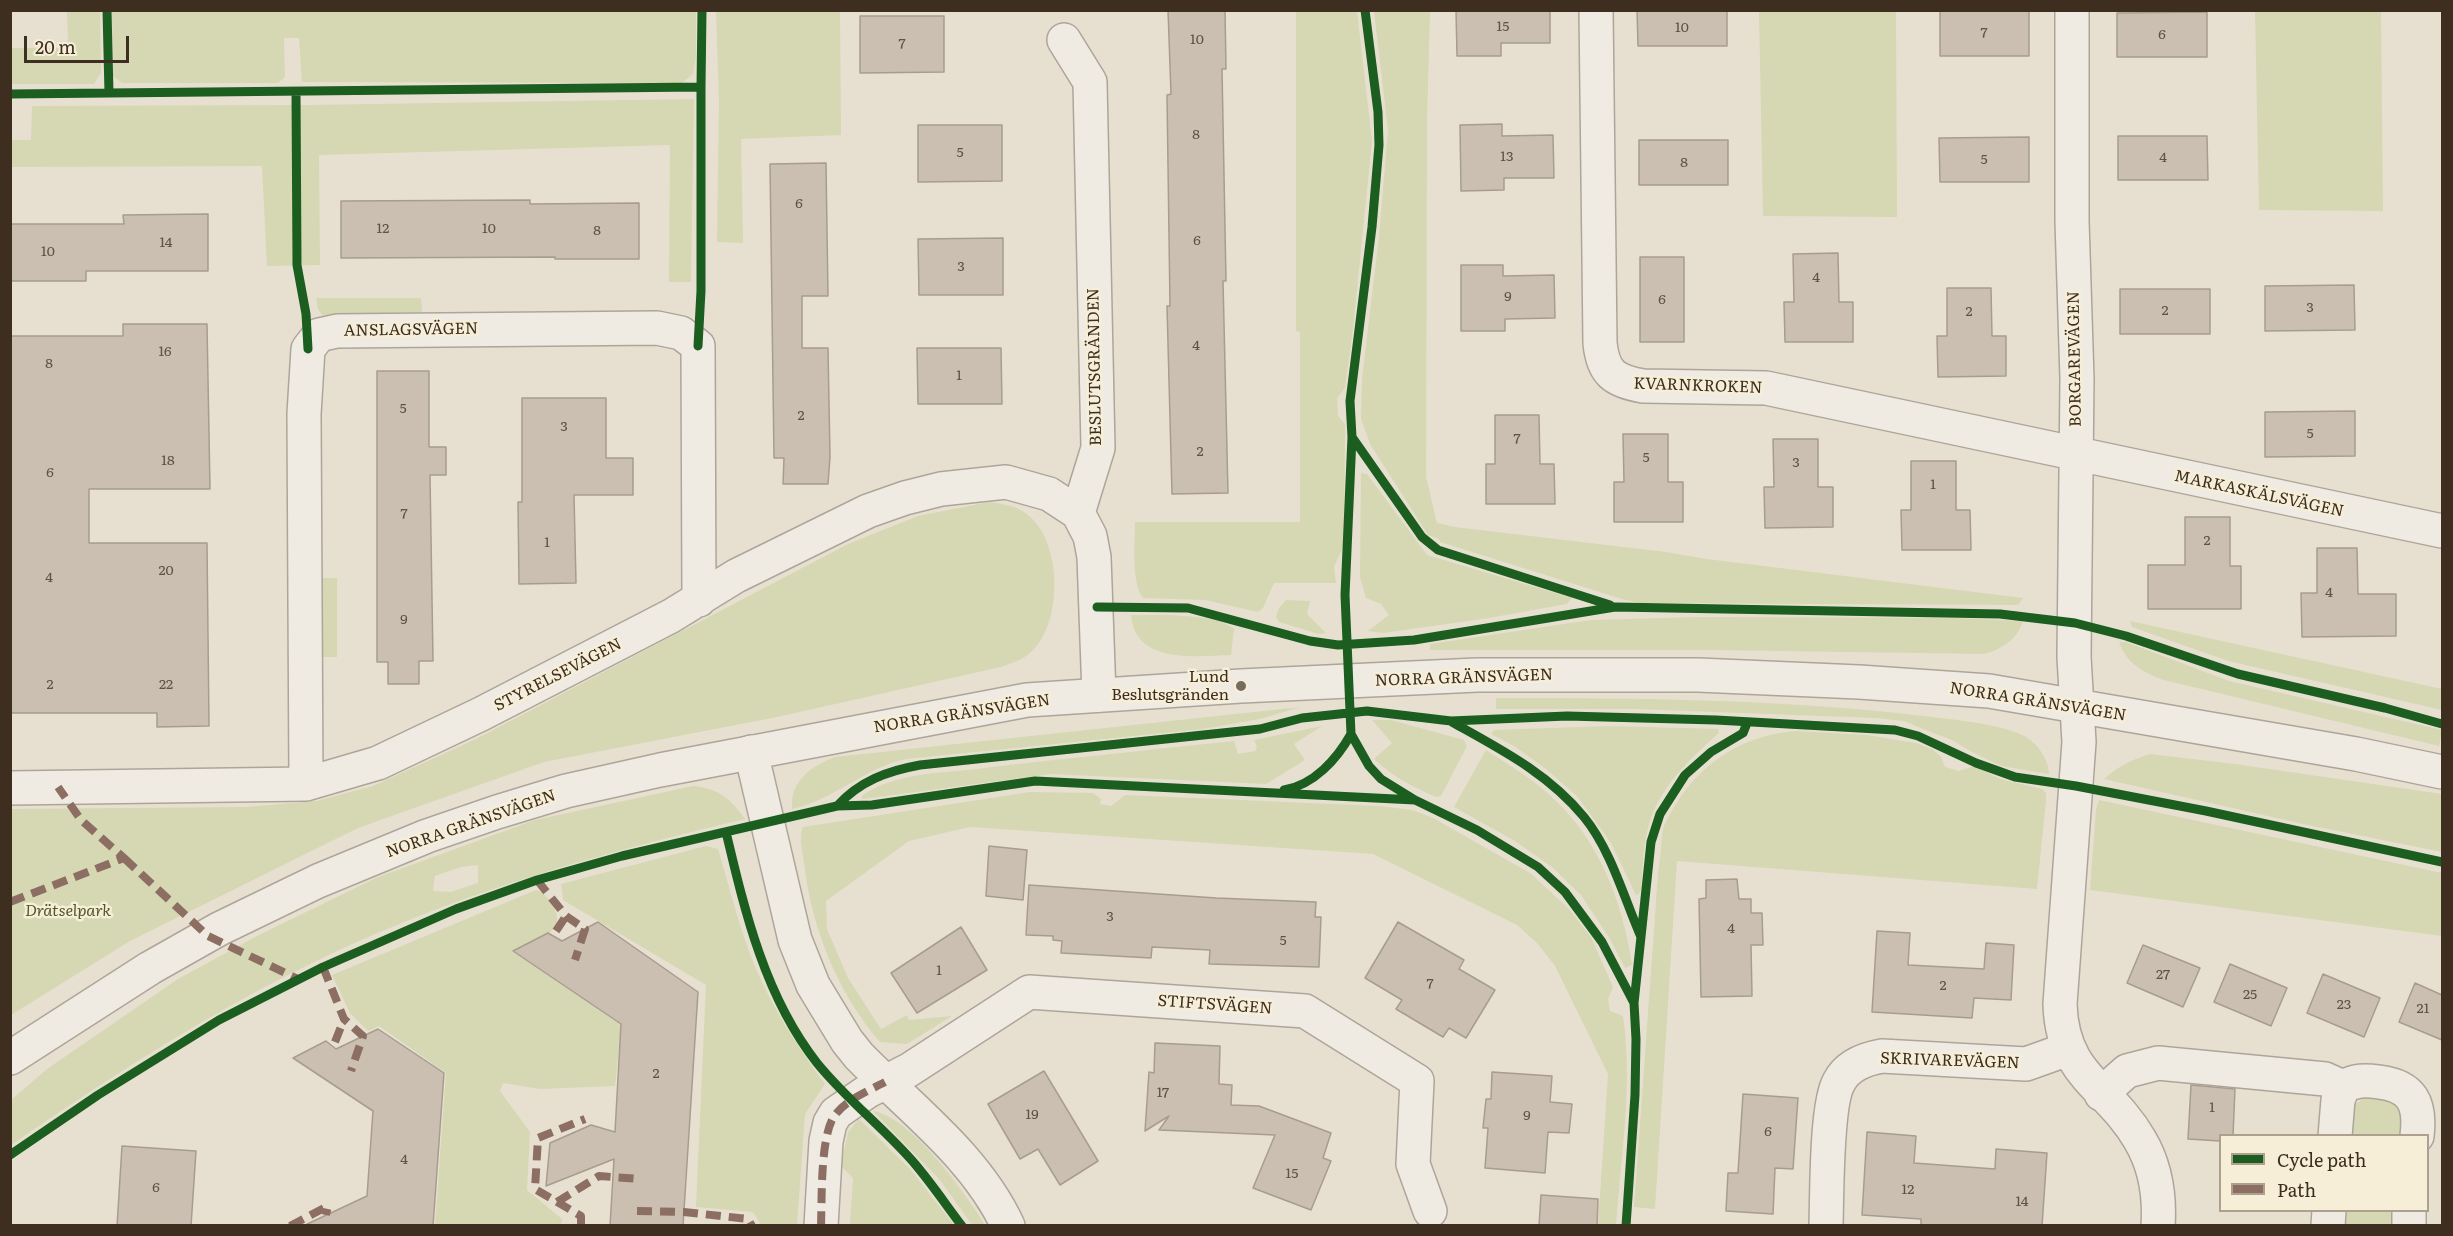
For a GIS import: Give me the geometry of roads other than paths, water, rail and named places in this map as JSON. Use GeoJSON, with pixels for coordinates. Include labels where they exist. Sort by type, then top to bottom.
{"type":"FeatureCollection","features":[{"type":"Feature","properties":{"kind":"street","name":"KVARNKROKEN"},"geometry":{"type":"LineString","coordinates":[[1596,10],[1600,343],[1602,358],[1610,374],[1625,383],[1643,386],[1766,388],[2076,455]]}},
{"type":"Feature","properties":{"kind":"street","name":"BORGAREVÄGEN"},"geometry":{"type":"LineString","coordinates":[[2072,10],[2076,708]]}},
{"type":"Feature","properties":{"kind":"street","name":"BESLUTSGRÄNDEN"},"geometry":{"type":"LineString","coordinates":[[1064,40],[1090,82],[1098,448],[1078,513]]}},
{"type":"Feature","properties":{"kind":"street","name":"ANSLAGSVÄGEN"},"geometry":{"type":"LineString","coordinates":[[306,784],[304,414],[308,349],[320,335],[338,331],[657,328],[681,333],[698,346],[699,600]]}},
{"type":"Feature","properties":{"kind":"street","name":"MARKASKÄLSVÄGEN"},"geometry":{"type":"LineString","coordinates":[[2076,455],[2442,531]]}},
{"type":"Feature","properties":{"kind":"street","name":"STYRELSEVÄGEN"},"geometry":{"type":"LineString","coordinates":[[10,788],[306,784],[378,763],[431,738],[699,600],[736,576],[868,511],[905,498],[941,489],[1006,482],[1049,494],[1078,513]]}},
{"type":"Feature","properties":{"kind":"street"},"geometry":{"type":"LineString","coordinates":[[1078,513],[1090,536],[1094,557],[1098,695]]}},
{"type":"Feature","properties":{"kind":"street","name":"NORRA GRÄNSVÄGEN"},"geometry":{"type":"LineString","coordinates":[[10,1058],[150,968],[219,929],[318,881],[416,840],[566,791],[751,752],[1027,700],[1477,675],[1698,675],[1938,686],[1989,692],[2356,754],[2442,772]]}},
{"type":"Feature","properties":{"kind":"street"},"geometry":{"type":"LineString","coordinates":[[2076,708],[2079,742],[2060,1004],[2061,1023],[2068,1049],[2078,1066],[2123,1116],[2141,1141],[2157,1183],[2159,1201],[2157,1226]]}},
{"type":"Feature","properties":{"kind":"street"},"geometry":{"type":"LineString","coordinates":[[751,752],[787,913],[813,985],[847,1041],[885,1082],[957,1152],[987,1191],[1008,1226]]}},
{"type":"Feature","properties":{"kind":"street","name":"STIFTSVÄGEN"},"geometry":{"type":"LineString","coordinates":[[820,1226],[826,1141],[830,1123],[836,1113],[851,1101],[909,1070],[1029,992],[1305,1011],[1417,1081],[1413,1164],[1430,1211]]}},
{"type":"Feature","properties":{"kind":"street","name":"SKRIVAREVÄGEN"},"geometry":{"type":"LineString","coordinates":[[1826,1226],[1831,1108],[1838,1082],[1848,1071],[1864,1060],[1881,1056],[2026,1064],[2068,1049]]}},
{"type":"Feature","properties":{"kind":"street"},"geometry":{"type":"LineString","coordinates":[[2102,1094],[2127,1071],[2158,1064],[2325,1079],[2343,1087]]}},
{"type":"Feature","properties":{"kind":"street"},"geometry":{"type":"LineString","coordinates":[[2335,1134],[2338,1100],[2343,1087],[2353,1081],[2364,1080],[2395,1084],[2406,1090],[2414,1102],[2417,1134]]}},
{"type":"Feature","properties":{"kind":"place","name":"Lund Beslutsgränden"},"geometry":{"type":"Point","coordinates":[1241,686]}},
{"type":"Feature","properties":{"kind":"park label","name":"Drätselpark"},"geometry":{"type":"Point","coordinates":[68,911]}}]}
